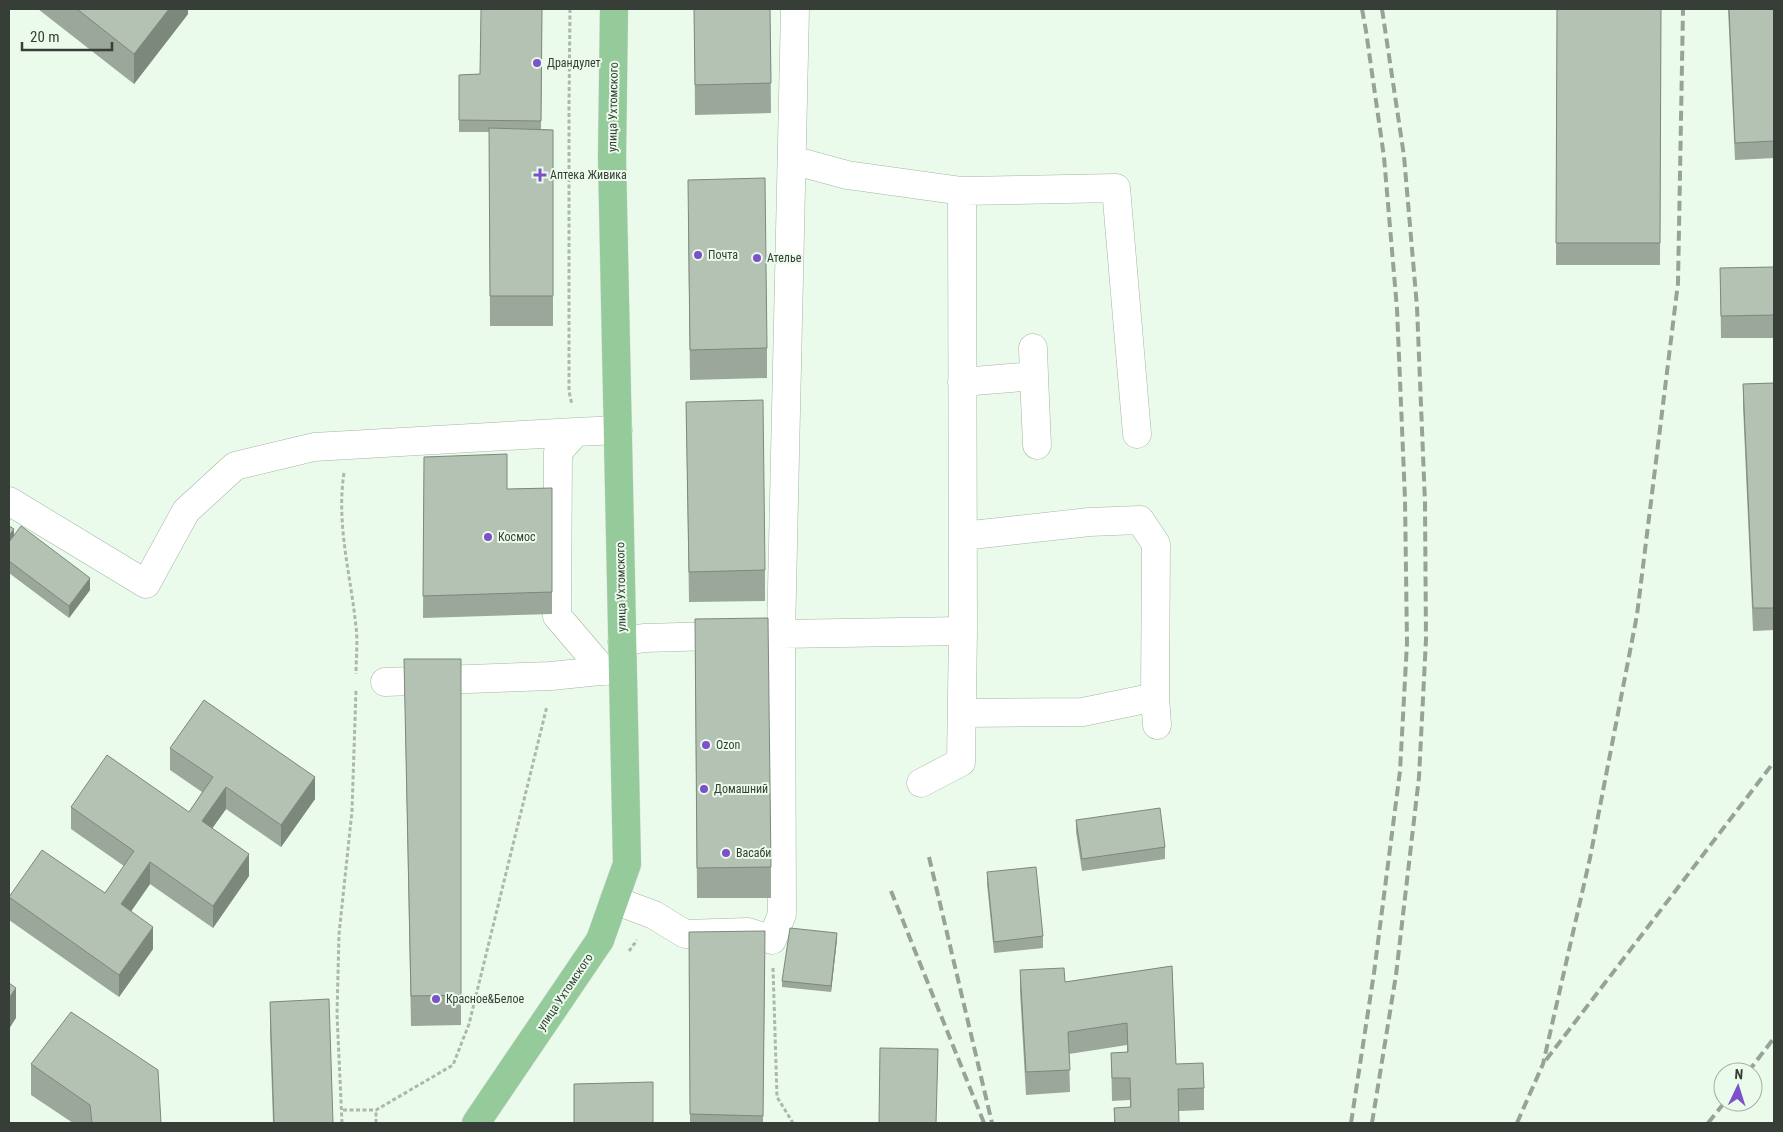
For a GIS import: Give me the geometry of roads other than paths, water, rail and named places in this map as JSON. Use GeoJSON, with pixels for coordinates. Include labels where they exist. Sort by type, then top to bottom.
{"type":"FeatureCollection","features":[{"type":"Feature","properties":{"kind":"main road","name":"улица Ухтомского"},"geometry":{"type":"LineString","coordinates":[[476,1123],[600,940],[627,864],[613,670],[622,641],[612,158],[614,9]]}},
{"type":"Feature","properties":{"kind":"lane"},"geometry":{"type":"LineString","coordinates":[[614,900],[654,916],[685,934],[748,932],[772,940],[782,914],[781,634],[795,9]]}},
{"type":"Feature","properties":{"kind":"lane"},"geometry":{"type":"LineString","coordinates":[[792,160],[847,175],[962,191],[1116,188],[1137,434]]}},
{"type":"Feature","properties":{"kind":"lane"},"geometry":{"type":"LineString","coordinates":[[921,783],[961,762],[963,630],[962,191]]}},
{"type":"Feature","properties":{"kind":"lane"},"geometry":{"type":"LineString","coordinates":[[1033,348],[1037,444]]}},
{"type":"Feature","properties":{"kind":"lane"},"geometry":{"type":"LineString","coordinates":[[962,382],[1034,376]]}},
{"type":"Feature","properties":{"kind":"lane"},"geometry":{"type":"LineString","coordinates":[[9,501],[146,584],[186,511],[235,466],[314,447],[618,430]]}},
{"type":"Feature","properties":{"kind":"lane"},"geometry":{"type":"LineString","coordinates":[[576,432],[558,452],[557,616],[613,670]]}},
{"type":"Feature","properties":{"kind":"lane"},"geometry":{"type":"LineString","coordinates":[[963,536],[1089,522],[1140,520],[1156,544],[1155,697],[1157,725]]}},
{"type":"Feature","properties":{"kind":"lane"},"geometry":{"type":"LineString","coordinates":[[622,641],[645,638],[963,630]]}},
{"type":"Feature","properties":{"kind":"lane"},"geometry":{"type":"LineString","coordinates":[[385,682],[551,676],[613,670]]}},
{"type":"Feature","properties":{"kind":"lane"},"geometry":{"type":"LineString","coordinates":[[962,713],[1083,712],[1155,697]]}},
{"type":"Feature","properties":{"kind":"railway"},"geometry":{"type":"LineString","coordinates":[[1351,1123],[1374,973],[1400,771],[1407,643],[1405,499],[1397,309],[1384,157],[1362,9]]}},
{"type":"Feature","properties":{"kind":"railway"},"geometry":{"type":"LineString","coordinates":[[1372,1123],[1396,975],[1419,777],[1426,639],[1425,503],[1417,307],[1404,156],[1382,9]]}},
{"type":"Feature","properties":{"kind":"railway"},"geometry":{"type":"LineString","coordinates":[[1517,1123],[1543,1064],[1590,858],[1637,615],[1678,283],[1683,9]]}},
{"type":"Feature","properties":{"kind":"railway"},"geometry":{"type":"LineString","coordinates":[[1546,1060],[1774,762]]}},
{"type":"Feature","properties":{"kind":"railway"},"geometry":{"type":"LineString","coordinates":[[929,857],[992,1123]]}},
{"type":"Feature","properties":{"kind":"railway"},"geometry":{"type":"LineString","coordinates":[[891,891],[984,1123]]}},
{"type":"Feature","properties":{"kind":"railway"},"geometry":{"type":"LineString","coordinates":[[1756,1062],[1774,1038]]}},
{"type":"Feature","properties":{"kind":"railway"},"geometry":{"type":"LineString","coordinates":[[1708,1123],[1717,1112]]}},
{"type":"Feature","properties":{"kind":"place","name":"Драндулет"},"geometry":{"type":"Point","coordinates":[537,63]}},
{"type":"Feature","properties":{"kind":"place","name":"Аптека Живика"},"geometry":{"type":"Point","coordinates":[540,175]}},
{"type":"Feature","properties":{"kind":"place","name":"Почта"},"geometry":{"type":"Point","coordinates":[698,255]}},
{"type":"Feature","properties":{"kind":"place","name":"Ателье"},"geometry":{"type":"Point","coordinates":[757,258]}},
{"type":"Feature","properties":{"kind":"place","name":"Космос"},"geometry":{"type":"Point","coordinates":[488,537]}},
{"type":"Feature","properties":{"kind":"place","name":"Ozon"},"geometry":{"type":"Point","coordinates":[706,745]}},
{"type":"Feature","properties":{"kind":"place","name":"Домашний"},"geometry":{"type":"Point","coordinates":[704,789]}},
{"type":"Feature","properties":{"kind":"place","name":"Васаби"},"geometry":{"type":"Point","coordinates":[726,853]}},
{"type":"Feature","properties":{"kind":"place","name":"Красное&Белое"},"geometry":{"type":"Point","coordinates":[436,999]}}]}
